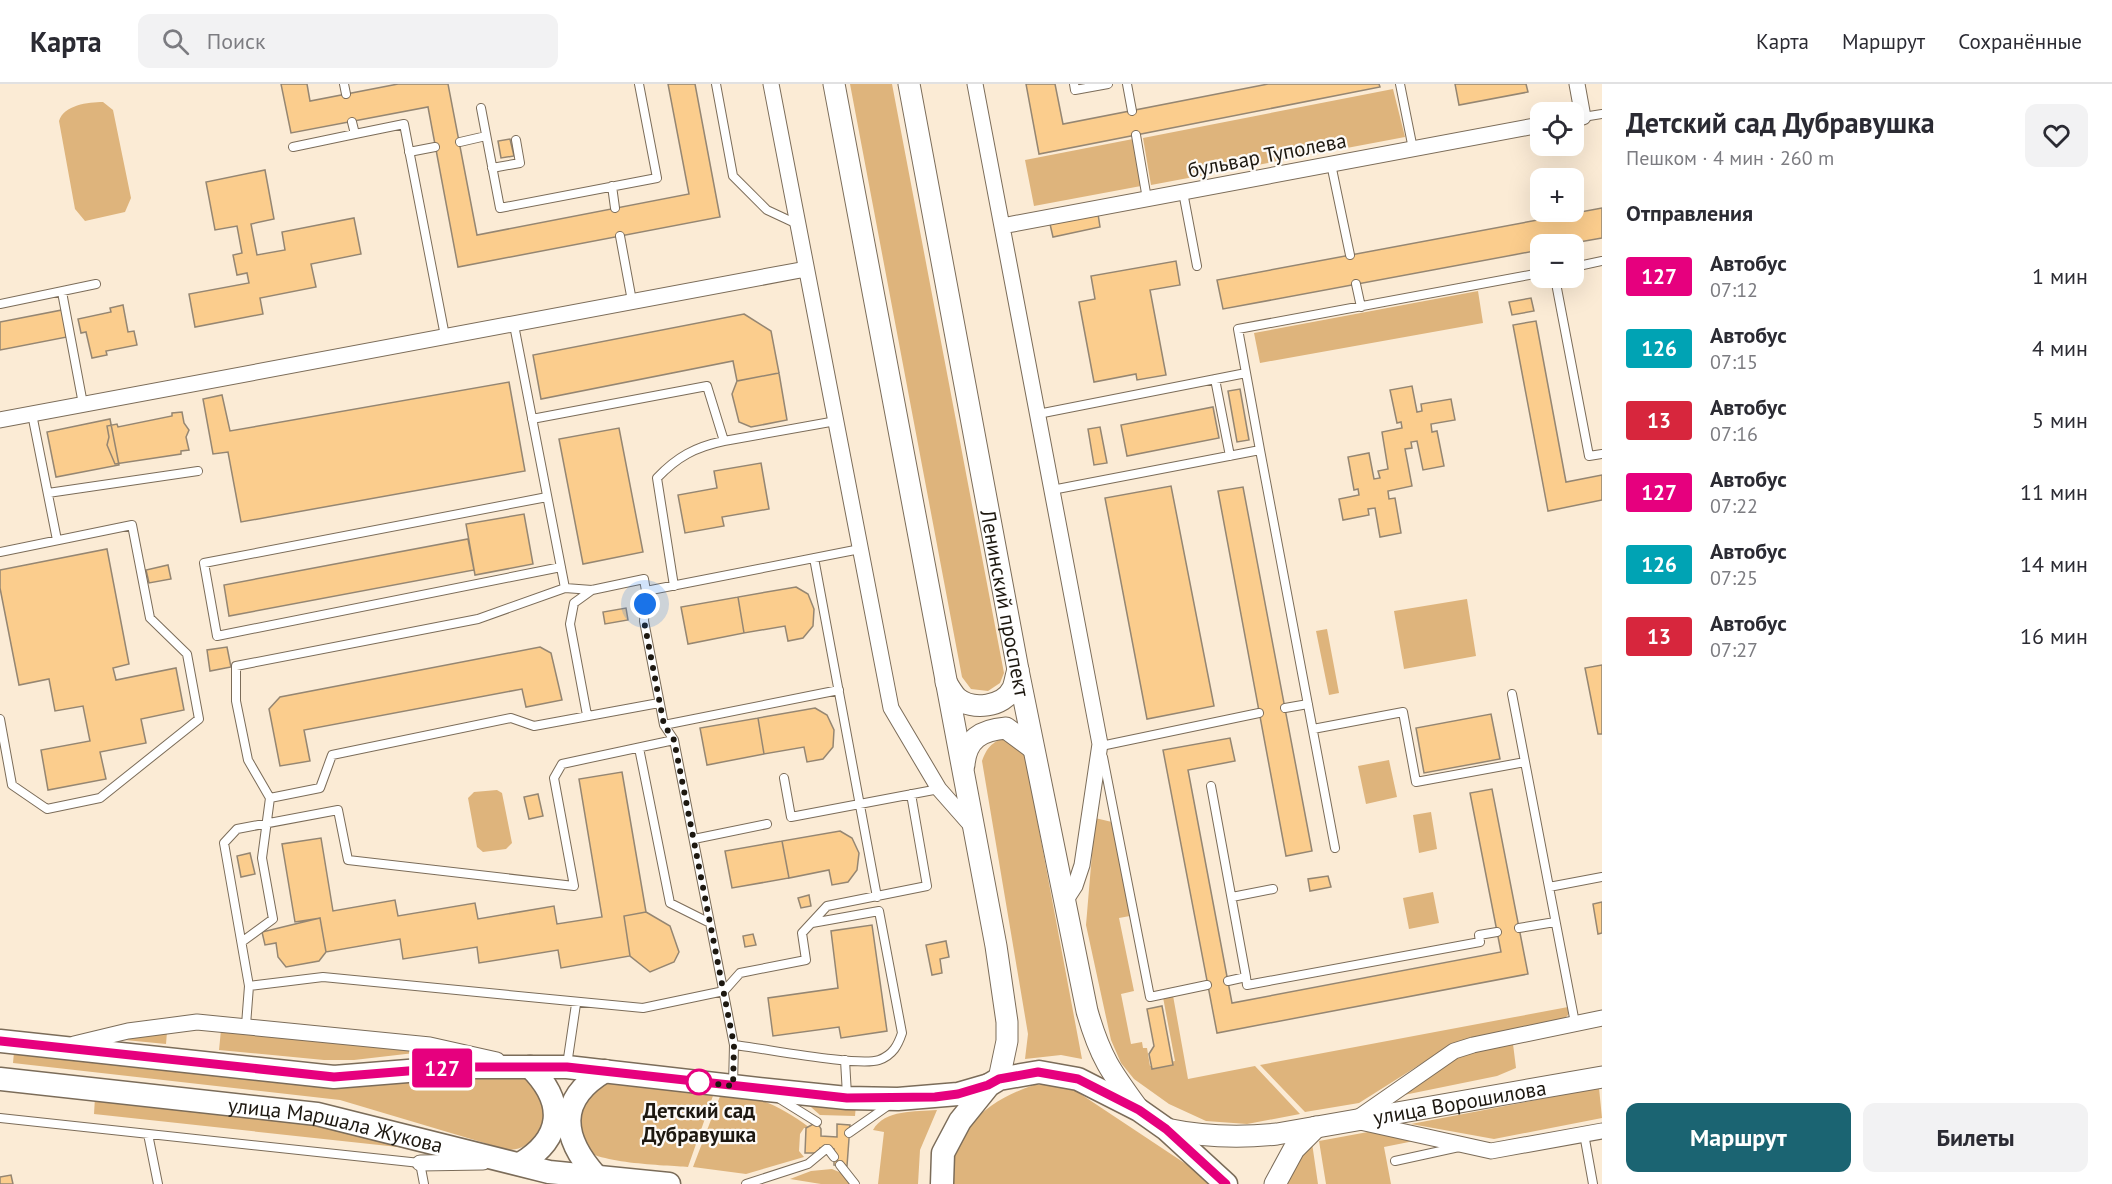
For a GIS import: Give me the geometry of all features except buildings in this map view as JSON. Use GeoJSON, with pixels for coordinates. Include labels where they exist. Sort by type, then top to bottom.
{"type":"FeatureCollection","features":[{"type":"Feature","properties":{"kind":"main road"},"geometry":{"type":"LineString","coordinates":[[834,84],[976,832],[1007,1022],[1007,1041],[994,1082],[960,1121],[943,1153],[942,1184]]}},
{"type":"Feature","properties":{"kind":"main road","name":"Ленинский проспект"},"geometry":{"type":"LineString","coordinates":[[909,84],[1018,670],[1064,903],[1096,1044],[1108,1068],[1139,1110]]}},
{"type":"Feature","properties":{"kind":"main road"},"geometry":{"type":"LineString","coordinates":[[946,681],[956,698],[967,704],[979,706],[993,704],[1012,690],[1018,670]]}},
{"type":"Feature","properties":{"kind":"main road"},"geometry":{"type":"LineString","coordinates":[[963,768],[965,752],[970,742],[978,734],[990,729],[1006,728],[1033,748]]}},
{"type":"Feature","properties":{"kind":"main road","name":"улица Маршала Жукова"},"geometry":{"type":"LineString","coordinates":[[0,1041],[334,1077],[457,1067],[567,1067],[847,1098],[898,1099],[958,1094],[994,1082],[1038,1072],[1078,1079],[1139,1110],[1166,1129],[1226,1184]]}},
{"type":"Feature","properties":{"kind":"main road"},"geometry":{"type":"LineString","coordinates":[[514,1163],[546,1143],[554,1132],[556,1118],[551,1097],[542,1079],[530,1067]]}},
{"type":"Feature","properties":{"kind":"main road"},"geometry":{"type":"LineString","coordinates":[[596,1176],[581,1160],[572,1142],[568,1120],[576,1093],[605,1071]]}},
{"type":"Feature","properties":{"kind":"main road","name":"улица Ворошилова"},"geometry":{"type":"LineString","coordinates":[[1166,1129],[1201,1136],[1236,1138],[1316,1127],[1602,1077]]}},
{"type":"Feature","properties":{"kind":"main road","name":"улица Маршала Жукова"},"geometry":{"type":"LineString","coordinates":[[0,1079],[317,1114],[549,1172],[669,1184]]}},
{"type":"Feature","properties":{"kind":"main road"},"geometry":{"type":"LineString","coordinates":[[1275,1184],[1294,1149],[1316,1127]]}},
{"type":"Feature","properties":{"kind":"street"},"geometry":{"type":"LineString","coordinates":[[771,84],[891,708],[939,789],[976,832]]}},
{"type":"Feature","properties":{"kind":"street"},"geometry":{"type":"LineString","coordinates":[[975,84],[1100,744],[1082,865],[1075,886],[1064,903]]}},
{"type":"Feature","properties":{"kind":"street"},"geometry":{"type":"LineString","coordinates":[[1577,84],[1578,102]]}},
{"type":"Feature","properties":{"kind":"street","name":"бульвар Туполева"},"geometry":{"type":"LineString","coordinates":[[1002,226],[1530,127]]}},
{"type":"Feature","properties":{"kind":"street"},"geometry":{"type":"LineString","coordinates":[[0,420],[806,269]]}},
{"type":"Feature","properties":{"kind":"street"},"geometry":{"type":"LineString","coordinates":[[1354,1120],[1454,1052],[1473,1045],[1602,1018]]}},
{"type":"Feature","properties":{"kind":"street"},"geometry":{"type":"LineString","coordinates":[[59,1048],[172,1023],[197,1022],[246,1025],[430,1045],[530,1067]]}},
{"type":"Feature","properties":{"kind":"street"},"geometry":{"type":"LineString","coordinates":[[1354,1120],[1491,1151],[1602,1131]]}},
{"type":"Feature","properties":{"kind":"street"},"geometry":{"type":"LineString","coordinates":[[420,1163],[514,1163]]}},
{"type":"Feature","properties":{"kind":"lane"},"geometry":{"type":"LineString","coordinates":[[344,84],[346,94]]}},
{"type":"Feature","properties":{"kind":"lane"},"geometry":{"type":"LineString","coordinates":[[481,108],[500,208],[657,178],[639,84]]}},
{"type":"Feature","properties":{"kind":"lane"},"geometry":{"type":"LineString","coordinates":[[716,84],[733,176],[768,210],[797,224]]}},
{"type":"Feature","properties":{"kind":"lane"},"geometry":{"type":"LineString","coordinates":[[1074,84],[1075,90],[1108,84]]}},
{"type":"Feature","properties":{"kind":"lane"},"geometry":{"type":"LineString","coordinates":[[1127,84],[1132,111]]}},
{"type":"Feature","properties":{"kind":"lane"},"geometry":{"type":"LineString","coordinates":[[1400,84],[1413,149]]}},
{"type":"Feature","properties":{"kind":"lane"},"geometry":{"type":"LineString","coordinates":[[1584,117],[1602,114]]}},
{"type":"Feature","properties":{"kind":"lane"},"geometry":{"type":"LineString","coordinates":[[352,122],[355,134]]}},
{"type":"Feature","properties":{"kind":"lane"},"geometry":{"type":"LineString","coordinates":[[293,147],[404,124],[446,336]]}},
{"type":"Feature","properties":{"kind":"lane"},"geometry":{"type":"LineString","coordinates":[[1136,135],[1147,199]]}},
{"type":"Feature","properties":{"kind":"lane"},"geometry":{"type":"LineString","coordinates":[[459,142],[486,136]]}},
{"type":"Feature","properties":{"kind":"lane"},"geometry":{"type":"LineString","coordinates":[[492,168],[520,163],[516,140]]}},
{"type":"Feature","properties":{"kind":"lane"},"geometry":{"type":"LineString","coordinates":[[409,152],[435,147]]}},
{"type":"Feature","properties":{"kind":"lane"},"geometry":{"type":"LineString","coordinates":[[1331,164],[1350,255]]}},
{"type":"Feature","properties":{"kind":"lane"},"geometry":{"type":"LineString","coordinates":[[612,186],[615,208]]}},
{"type":"Feature","properties":{"kind":"lane"},"geometry":{"type":"LineString","coordinates":[[1183,192],[1197,266]]}},
{"type":"Feature","properties":{"kind":"lane"},"geometry":{"type":"LineString","coordinates":[[620,236],[632,302]]}},
{"type":"Feature","properties":{"kind":"lane"},"geometry":{"type":"LineString","coordinates":[[1584,265],[1602,261]]}},
{"type":"Feature","properties":{"kind":"lane"},"geometry":{"type":"LineString","coordinates":[[1335,848],[1238,329],[1530,275]]}},
{"type":"Feature","properties":{"kind":"lane"},"geometry":{"type":"LineString","coordinates":[[0,304],[96,284]]}},
{"type":"Feature","properties":{"kind":"lane"},"geometry":{"type":"LineString","coordinates":[[1356,284],[1360,307]]}},
{"type":"Feature","properties":{"kind":"lane"},"geometry":{"type":"LineString","coordinates":[[1557,288],[1589,456],[1602,454]]}},
{"type":"Feature","properties":{"kind":"lane"},"geometry":{"type":"LineString","coordinates":[[62,291],[83,404]]}},
{"type":"Feature","properties":{"kind":"lane"},"geometry":{"type":"LineString","coordinates":[[514,325],[565,588]]}},
{"type":"Feature","properties":{"kind":"lane"},"geometry":{"type":"LineString","coordinates":[[1038,414],[1245,373]]}},
{"type":"Feature","properties":{"kind":"lane"},"geometry":{"type":"LineString","coordinates":[[1215,379],[1230,456]]}},
{"type":"Feature","properties":{"kind":"lane"},"geometry":{"type":"LineString","coordinates":[[532,419],[707,386],[724,441]]}},
{"type":"Feature","properties":{"kind":"lane"},"geometry":{"type":"LineString","coordinates":[[32,414],[57,540]]}},
{"type":"Feature","properties":{"kind":"lane"},"geometry":{"type":"LineString","coordinates":[[674,586],[657,478],[673,460],[705,445],[836,421]]}},
{"type":"Feature","properties":{"kind":"lane"},"geometry":{"type":"LineString","coordinates":[[1052,490],[1260,450]]}},
{"type":"Feature","properties":{"kind":"lane"},"geometry":{"type":"LineString","coordinates":[[48,493],[198,471]]}},
{"type":"Feature","properties":{"kind":"lane"},"geometry":{"type":"LineString","coordinates":[[547,497],[204,563],[217,636],[561,567]]}},
{"type":"Feature","properties":{"kind":"lane"},"geometry":{"type":"LineString","coordinates":[[0,552],[132,525],[150,618],[187,654],[199,719],[100,798],[47,809],[12,784],[0,719]]}},
{"type":"Feature","properties":{"kind":"lane"},"geometry":{"type":"LineString","coordinates":[[646,591],[860,549]]}},
{"type":"Feature","properties":{"kind":"lane"},"geometry":{"type":"LineString","coordinates":[[814,558],[877,897]]}},
{"type":"Feature","properties":{"kind":"lane"},"geometry":{"type":"LineString","coordinates":[[243,941],[273,919],[262,858],[270,798],[248,760],[236,701],[236,666],[478,619],[565,588],[592,590],[644,579],[646,591],[644,621],[659,703],[664,725],[674,740],[734,1045],[733,1086]]}},
{"type":"Feature","properties":{"kind":"lane"},"geometry":{"type":"LineString","coordinates":[[587,715],[570,624],[574,603],[592,590]]}},
{"type":"Feature","properties":{"kind":"lane"},"geometry":{"type":"LineString","coordinates":[[664,725],[838,690]]}},
{"type":"Feature","properties":{"kind":"lane"},"geometry":{"type":"LineString","coordinates":[[1512,694],[1575,1023]]}},
{"type":"Feature","properties":{"kind":"lane"},"geometry":{"type":"LineString","coordinates":[[270,798],[320,788],[332,755],[511,718],[534,726],[659,703]]}},
{"type":"Feature","properties":{"kind":"lane"},"geometry":{"type":"LineString","coordinates":[[1285,708],[1308,704]]}},
{"type":"Feature","properties":{"kind":"lane"},"geometry":{"type":"LineString","coordinates":[[1313,729],[1403,712],[1416,782],[1525,762]]}},
{"type":"Feature","properties":{"kind":"lane"},"geometry":{"type":"LineString","coordinates":[[1208,985],[1150,997],[1100,744],[1259,713]]}},
{"type":"Feature","properties":{"kind":"lane"},"geometry":{"type":"LineString","coordinates":[[246,1025],[249,986],[243,941],[224,843],[237,829],[338,810],[348,860],[574,886],[554,778],[562,764],[674,740]]}},
{"type":"Feature","properties":{"kind":"lane"},"geometry":{"type":"LineString","coordinates":[[639,748],[670,903],[710,923]]}},
{"type":"Feature","properties":{"kind":"lane"},"geometry":{"type":"LineString","coordinates":[[784,778],[791,817],[939,789]]}},
{"type":"Feature","properties":{"kind":"lane"},"geometry":{"type":"LineString","coordinates":[[1210,786],[1247,985],[1480,942],[1479,935],[1497,932]]}},
{"type":"Feature","properties":{"kind":"lane"},"geometry":{"type":"LineString","coordinates":[[249,986],[323,977],[576,1004],[642,1008],[724,992],[740,973],[806,960],[802,933],[827,906],[927,886],[911,794]]}},
{"type":"Feature","properties":{"kind":"lane"},"geometry":{"type":"LineString","coordinates":[[694,839],[768,824]]}},
{"type":"Feature","properties":{"kind":"lane"},"geometry":{"type":"LineString","coordinates":[[1549,887],[1602,877]]}},
{"type":"Feature","properties":{"kind":"lane"},"geometry":{"type":"LineString","coordinates":[[1232,897],[1273,889]]}},
{"type":"Feature","properties":{"kind":"lane"},"geometry":{"type":"LineString","coordinates":[[734,1045],[845,1060],[878,1060],[896,1049],[902,1033],[879,911],[812,923]]}},
{"type":"Feature","properties":{"kind":"lane"},"geometry":{"type":"LineString","coordinates":[[1519,928],[1555,922]]}},
{"type":"Feature","properties":{"kind":"lane"},"geometry":{"type":"LineString","coordinates":[[1228,981],[1246,977]]}},
{"type":"Feature","properties":{"kind":"lane"},"geometry":{"type":"LineString","coordinates":[[567,1067],[576,1004]]}},
{"type":"Feature","properties":{"kind":"lane"},"geometry":{"type":"LineString","coordinates":[[845,1060],[847,1098]]}},
{"type":"Feature","properties":{"kind":"lane"},"geometry":{"type":"LineString","coordinates":[[768,1090],[816,1122]]}},
{"type":"Feature","properties":{"kind":"lane"},"geometry":{"type":"LineString","coordinates":[[849,1132],[898,1099]]}},
{"type":"Feature","properties":{"kind":"lane"},"geometry":{"type":"LineString","coordinates":[[0,1118],[420,1163],[424,1184]]}},
{"type":"Feature","properties":{"kind":"lane"},"geometry":{"type":"LineString","coordinates":[[148,1134],[158,1184]]}},
{"type":"Feature","properties":{"kind":"lane"},"geometry":{"type":"LineString","coordinates":[[1584,1134],[1593,1184]]}},
{"type":"Feature","properties":{"kind":"lane"},"geometry":{"type":"LineString","coordinates":[[1395,1161],[1464,1146]]}},
{"type":"Feature","properties":{"kind":"lane"},"geometry":{"type":"LineString","coordinates":[[746,1184],[808,1164],[827,1149],[834,1157]]}},
{"type":"Feature","properties":{"kind":"lane"},"geometry":{"type":"LineString","coordinates":[[840,1165],[855,1184]]}},
{"type":"Feature","properties":{"kind":"shaded area"},"geometry":{"type":"Polygon","coordinates":[[[850,84],[892,84],[1004,673],[1000,683],[988,691],[971,689],[962,677],[850,84]]]}},
{"type":"Feature","properties":{"kind":"shaded area"},"geometry":{"type":"Polygon","coordinates":[[[1393,89],[1405,137],[1151,185],[1143,138],[1393,89]]]}},
{"type":"Feature","properties":{"kind":"shaded area"},"geometry":{"type":"Polygon","coordinates":[[[103,102],[113,110],[131,198],[125,212],[85,221],[75,209],[59,121],[71,108],[103,102]]]}},
{"type":"Feature","properties":{"kind":"shaded area"},"geometry":{"type":"Polygon","coordinates":[[[1133,139],[1141,186],[1034,206],[1025,160],[1133,139]]]}},
{"type":"Feature","properties":{"kind":"shaded area"},"geometry":{"type":"Polygon","coordinates":[[[1478,291],[1483,323],[1260,363],[1254,333],[1478,291]]]}},
{"type":"Feature","properties":{"kind":"shaded area"},"geometry":{"type":"Polygon","coordinates":[[[1467,599],[1476,656],[1404,669],[1394,611],[1467,599]]]}},
{"type":"Feature","properties":{"kind":"shaded area"},"geometry":{"type":"Polygon","coordinates":[[[1327,629],[1339,693],[1329,695],[1316,631],[1327,629]]]}},
{"type":"Feature","properties":{"kind":"shaded area"},"geometry":{"type":"Polygon","coordinates":[[[1013,737],[1024,750],[1082,1059],[1061,1055],[1025,1059],[1028,1034],[982,761],[993,743],[1013,737]]]}},
{"type":"Feature","properties":{"kind":"shaded area"},"geometry":{"type":"Polygon","coordinates":[[[1389,760],[1397,797],[1366,804],[1358,766],[1389,760]]]}},
{"type":"Feature","properties":{"kind":"shaded area"},"geometry":{"type":"Polygon","coordinates":[[[497,790],[502,793],[512,843],[506,849],[483,852],[477,847],[468,798],[474,792],[497,790]]]}},
{"type":"Feature","properties":{"kind":"shaded area"},"geometry":{"type":"Polygon","coordinates":[[[1431,812],[1437,849],[1419,853],[1413,815],[1431,812]]]}},
{"type":"Feature","properties":{"kind":"shaded area"},"geometry":{"type":"Polygon","coordinates":[[[1095,818],[1112,822],[1130,916],[1119,918],[1134,991],[1121,994],[1131,1044],[1142,1042],[1143,1048],[1147,1048],[1150,1066],[1175,1061],[1162,992],[1172,990],[1188,1079],[1255,1066],[1300,1114],[1247,1124],[1206,1121],[1169,1104],[1134,1079],[1121,1063],[1111,1040],[1086,925],[1095,818]]]}},
{"type":"Feature","properties":{"kind":"shaded area"},"geometry":{"type":"Polygon","coordinates":[[[1433,892],[1439,923],[1409,929],[1403,898],[1433,892]]]}},
{"type":"Feature","properties":{"kind":"shaded area"},"geometry":{"type":"Polygon","coordinates":[[[1568,1007],[1568,1015],[1564,1019],[1471,1038],[1443,1050],[1359,1103],[1305,1112],[1260,1065],[1568,1007]]]}},
{"type":"Feature","properties":{"kind":"shaded area"},"geometry":{"type":"Polygon","coordinates":[[[221,1030],[423,1052],[354,1060],[324,1060],[219,1050],[221,1030]]]}},
{"type":"Feature","properties":{"kind":"shaded area"},"geometry":{"type":"Polygon","coordinates":[[[167,1032],[166,1044],[125,1040],[167,1032]]]}},
{"type":"Feature","properties":{"kind":"shaded area"},"geometry":{"type":"Polygon","coordinates":[[[1513,1044],[1516,1068],[1497,1076],[1399,1096],[1456,1056],[1513,1044]]]}},
{"type":"Feature","properties":{"kind":"shaded area"},"geometry":{"type":"Polygon","coordinates":[[[14,1052],[316,1083],[511,1071],[529,1079],[541,1101],[543,1121],[531,1142],[508,1150],[340,1100],[13,1063],[14,1052]]]}},
{"type":"Feature","properties":{"kind":"shaded area"},"geometry":{"type":"Polygon","coordinates":[[[604,1080],[715,1090],[688,1167],[613,1160],[587,1151],[580,1145],[576,1103],[604,1080]]]}},
{"type":"Feature","properties":{"kind":"shaded area"},"geometry":{"type":"Polygon","coordinates":[[[1034,1085],[1053,1085],[1073,1089],[1201,1174],[1210,1184],[950,1184],[951,1165],[956,1148],[974,1120],[1001,1099],[1034,1085]]]}},
{"type":"Feature","properties":{"kind":"shaded area"},"geometry":{"type":"Polygon","coordinates":[[[1599,1088],[1602,1118],[1494,1139],[1411,1124],[1599,1088]]]}},
{"type":"Feature","properties":{"kind":"shaded area"},"geometry":{"type":"Polygon","coordinates":[[[722,1091],[768,1103],[810,1128],[804,1128],[800,1134],[799,1151],[804,1157],[746,1174],[693,1167],[722,1091]]]}},
{"type":"Feature","properties":{"kind":"shaded area"},"geometry":{"type":"Polygon","coordinates":[[[95,1097],[326,1122],[407,1148],[94,1114],[95,1097]]]}},
{"type":"Feature","properties":{"kind":"shaded area"},"geometry":{"type":"Polygon","coordinates":[[[803,1100],[856,1105],[855,1116],[820,1115],[803,1100]]]}},
{"type":"Feature","properties":{"kind":"shaded area"},"geometry":{"type":"Polygon","coordinates":[[[937,1110],[920,1150],[918,1184],[878,1184],[884,1132],[873,1130],[878,1123],[901,1113],[937,1110]]]}},
{"type":"Feature","properties":{"kind":"shaded area"},"geometry":{"type":"Polygon","coordinates":[[[1368,1132],[1419,1140],[1384,1147],[1391,1184],[1326,1184],[1319,1141],[1368,1132]]]}},
{"type":"Feature","properties":{"kind":"shaded area"},"geometry":{"type":"Polygon","coordinates":[[[1312,1143],[1318,1184],[1279,1184],[1312,1143]]]}},
{"type":"Feature","properties":{"kind":"shaded area"},"geometry":{"type":"Polygon","coordinates":[[[832,1169],[844,1174],[851,1184],[821,1184],[790,1179],[811,1171],[832,1169]]]}},
{"type":"Feature","properties":{"kind":"bus line","name":"127"},"geometry":{"type":"LineString","coordinates":[[0,1041],[334,1077],[457,1067],[567,1067],[847,1098],[898,1099],[958,1094],[988,1085],[999,1079],[1038,1072],[1078,1079],[1139,1110],[1166,1129],[1226,1184]]}},
{"type":"Feature","properties":{"kind":"place","name":"Детский сад Дубравушка"},"geometry":{"type":"Point","coordinates":[699,1082]}},
{"type":"Feature","properties":{"kind":"route"},"geometry":{"type":"LineString","coordinates":[[645,604],[644,621],[664,725],[674,740],[734,1045],[733,1086],[699,1082]]}}]}
